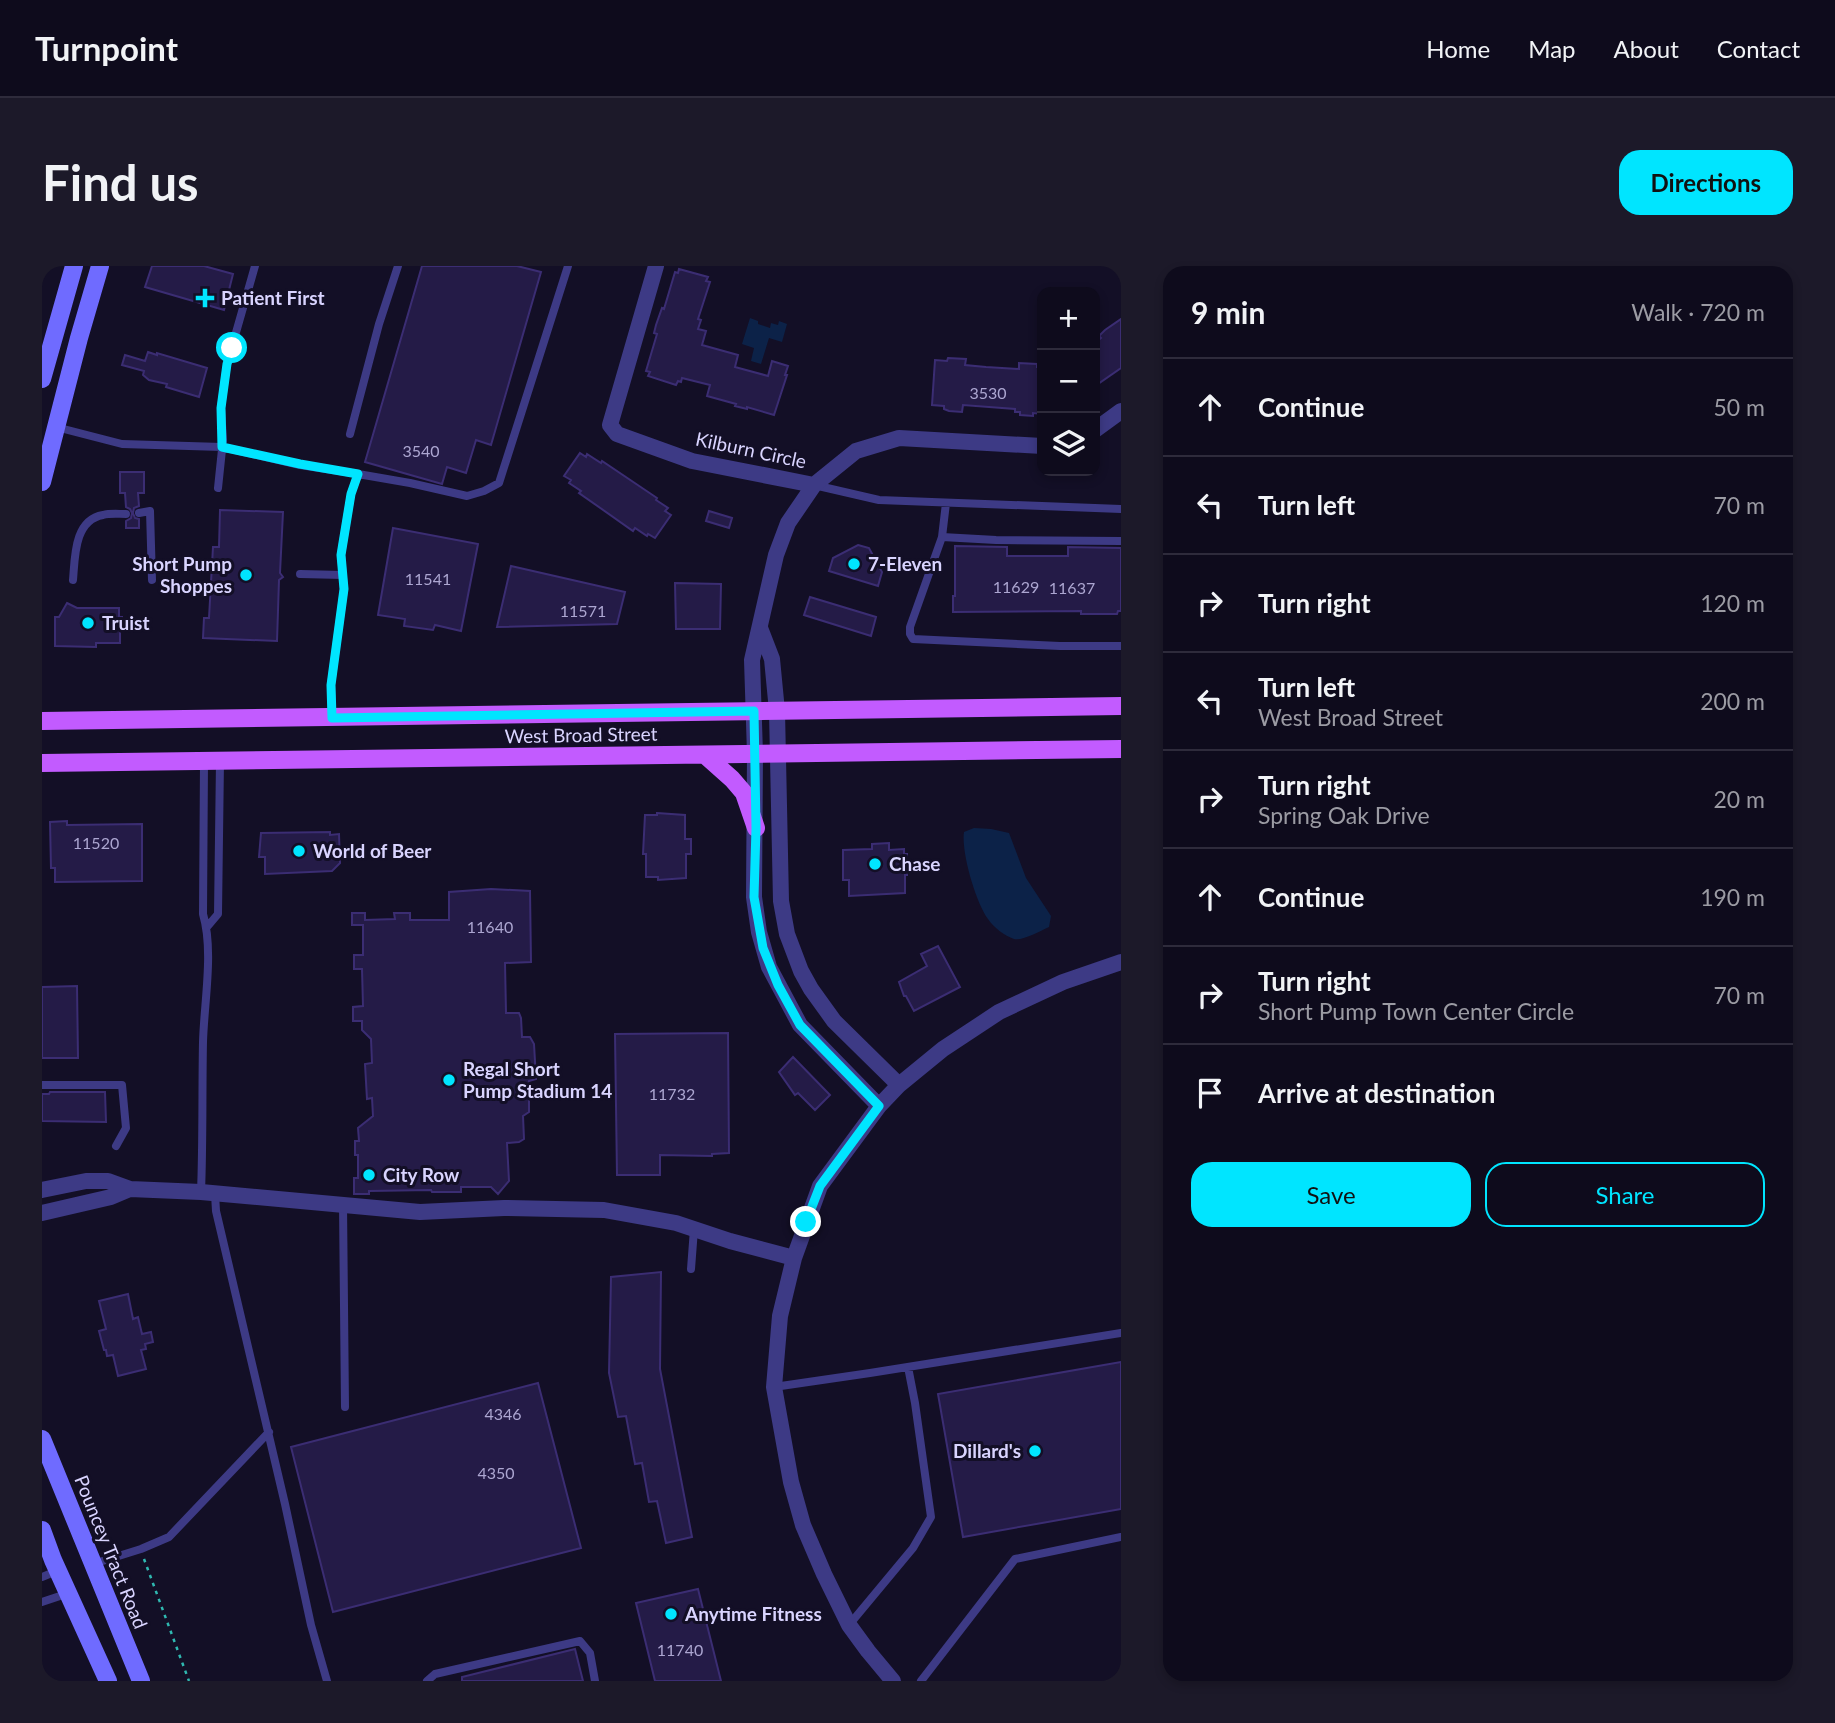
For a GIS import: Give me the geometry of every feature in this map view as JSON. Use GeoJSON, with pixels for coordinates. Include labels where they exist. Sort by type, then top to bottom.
{"type":"FeatureCollection","features":[{"type":"Feature","properties":{"kind":"main road"},"geometry":{"type":"LineString","coordinates":[[42,379],[74,266]]}},
{"type":"Feature","properties":{"kind":"main road"},"geometry":{"type":"LineString","coordinates":[[42,482],[100,266]]}},
{"type":"Feature","properties":{"kind":"main road","name":"West Broad Street"},"geometry":{"type":"LineString","coordinates":[[42,721],[1121,706]]}},
{"type":"Feature","properties":{"kind":"main road","name":"West Broad Street"},"geometry":{"type":"LineString","coordinates":[[42,763],[1121,749]]}},
{"type":"Feature","properties":{"kind":"main road"},"geometry":{"type":"LineString","coordinates":[[705,755],[744,793],[756,828]]}},
{"type":"Feature","properties":{"kind":"main road","name":"Pouncey Tract Road"},"geometry":{"type":"LineString","coordinates":[[42,1439],[141,1681]]}},
{"type":"Feature","properties":{"kind":"main road"},"geometry":{"type":"LineString","coordinates":[[42,1530],[50,1574],[69,1593],[108,1681]]}},
{"type":"Feature","properties":{"kind":"street","name":"Kilburn Circle"},"geometry":{"type":"LineString","coordinates":[[656,266],[610,425],[617,433],[692,461],[814,485],[856,451],[864,449],[887,452],[892,450],[899,438],[1037,446]]}},
{"type":"Feature","properties":{"kind":"street"},"geometry":{"type":"LineString","coordinates":[[1100,426],[1121,411]]}},
{"type":"Feature","properties":{"kind":"street"},"geometry":{"type":"LineString","coordinates":[[814,485],[788,523],[781,539],[752,660],[756,828],[754,897],[759,932],[769,967],[800,1025],[879,1106]]}},
{"type":"Feature","properties":{"kind":"street"},"geometry":{"type":"LineString","coordinates":[[760,628],[772,659],[777,711],[781,901],[792,950],[811,989],[834,1021],[900,1085]]}},
{"type":"Feature","properties":{"kind":"street"},"geometry":{"type":"LineString","coordinates":[[893,1681],[849,1625],[803,1525],[791,1482],[774,1387],[780,1316],[794,1258],[820,1186],[879,1106],[900,1085],[943,1049],[999,1012],[1063,982],[1121,962]]}},
{"type":"Feature","properties":{"kind":"street"},"geometry":{"type":"LineString","coordinates":[[42,1189],[86,1181],[108,1181],[130,1189],[208,1193],[420,1212],[504,1208],[604,1210],[676,1223],[794,1258]]}},
{"type":"Feature","properties":{"kind":"street"},"geometry":{"type":"LineString","coordinates":[[42,1213],[111,1197],[130,1189]]}},
{"type":"Feature","properties":{"kind":"lane"},"geometry":{"type":"LineString","coordinates":[[218,488],[222,447],[221,408],[227,364],[255,266]]}},
{"type":"Feature","properties":{"kind":"lane"},"geometry":{"type":"LineString","coordinates":[[350,434],[379,324],[398,266]]}},
{"type":"Feature","properties":{"kind":"lane"},"geometry":{"type":"LineString","coordinates":[[56,427],[122,444],[222,447],[467,496],[485,491],[499,484],[568,266]]}},
{"type":"Feature","properties":{"kind":"lane"},"geometry":{"type":"LineString","coordinates":[[332,718],[331,685],[343,601],[341,555],[351,494],[358,474]]}},
{"type":"Feature","properties":{"kind":"lane"},"geometry":{"type":"LineString","coordinates":[[814,485],[879,500],[1121,509]]}},
{"type":"Feature","properties":{"kind":"lane"},"geometry":{"type":"LineString","coordinates":[[947,503],[942,537],[910,627],[913,639],[1121,646]]}},
{"type":"Feature","properties":{"kind":"lane"},"geometry":{"type":"LineString","coordinates":[[139,513],[150,511],[152,580]]}},
{"type":"Feature","properties":{"kind":"lane"},"geometry":{"type":"LineString","coordinates":[[73,580],[76,548],[83,526],[101,515],[125,514]]}},
{"type":"Feature","properties":{"kind":"lane"},"geometry":{"type":"LineString","coordinates":[[942,537],[1121,541]]}},
{"type":"Feature","properties":{"kind":"lane"},"geometry":{"type":"LineString","coordinates":[[300,574],[343,575]]}},
{"type":"Feature","properties":{"kind":"lane"},"geometry":{"type":"LineString","coordinates":[[212,761],[203,914],[206,927],[208,1193],[216,1211],[269,1432],[311,1625],[327,1681]]}},
{"type":"Feature","properties":{"kind":"lane"},"geometry":{"type":"LineString","coordinates":[[206,927],[218,914],[212,761]]}},
{"type":"Feature","properties":{"kind":"lane"},"geometry":{"type":"LineString","coordinates":[[42,1085],[122,1085],[126,1128],[116,1146]]}},
{"type":"Feature","properties":{"kind":"lane"},"geometry":{"type":"LineString","coordinates":[[343,1204],[345,1407]]}},
{"type":"Feature","properties":{"kind":"lane"},"geometry":{"type":"LineString","coordinates":[[691,1269],[694,1229]]}},
{"type":"Feature","properties":{"kind":"lane"},"geometry":{"type":"LineString","coordinates":[[774,1387],[1121,1333]]}},
{"type":"Feature","properties":{"kind":"lane"},"geometry":{"type":"LineString","coordinates":[[849,1625],[914,1548],[931,1517],[908,1367]]}},
{"type":"Feature","properties":{"kind":"lane"},"geometry":{"type":"LineString","coordinates":[[93,1563],[141,1549],[169,1537],[269,1432]]}},
{"type":"Feature","properties":{"kind":"lane"},"geometry":{"type":"LineString","coordinates":[[921,1681],[1015,1559],[1121,1537]]}},
{"type":"Feature","properties":{"kind":"lane"},"geometry":{"type":"LineString","coordinates":[[42,1602],[69,1593]]}},
{"type":"Feature","properties":{"kind":"lane"},"geometry":{"type":"LineString","coordinates":[[427,1681],[435,1674],[580,1641],[590,1653],[595,1681]]}},
{"type":"Feature","properties":{"kind":"path"},"geometry":{"type":"LineString","coordinates":[[141,1549],[189,1681]]}},
{"type":"Feature","properties":{"kind":"water"},"geometry":{"type":"Polygon","coordinates":[[[750,318],[770,328],[771,323],[778,325],[779,321],[787,324],[782,342],[769,338],[761,364],[751,361],[754,348],[742,344],[750,318]]]}},
{"type":"Feature","properties":{"kind":"water"},"geometry":{"type":"Polygon","coordinates":[[[974,828],[1009,833],[1026,878],[1051,916],[1049,927],[1027,937],[1014,939],[990,922],[974,890],[967,864],[964,832],[974,828]]]}},
{"type":"Feature","properties":{"kind":"building","name":"Patient First"},"geometry":{"type":"Polygon","coordinates":[[[152,266],[204,266],[233,274],[224,310],[145,287],[152,266]]]}},
{"type":"Feature","properties":{"kind":"building"},"geometry":{"type":"Polygon","coordinates":[[[422,266],[517,266],[541,272],[491,445],[476,440],[466,473],[447,467],[442,484],[365,462],[422,266]]]}},
{"type":"Feature","properties":{"kind":"building"},"geometry":{"type":"Polygon","coordinates":[[[679,269],[708,277],[706,281],[710,282],[698,319],[701,320],[698,329],[706,331],[702,345],[738,355],[735,367],[768,376],[772,361],[788,366],[774,415],[707,396],[710,385],[682,378],[676,385],[648,376],[650,372],[646,371],[657,334],[654,333],[656,325],[662,308],[664,309],[675,272],[678,273],[679,269]]]}},
{"type":"Feature","properties":{"kind":"building"},"geometry":{"type":"Polygon","coordinates":[[[1121,319],[1121,368],[1100,383],[1100,335],[1121,319]]]}},
{"type":"Feature","properties":{"kind":"building"},"geometry":{"type":"Polygon","coordinates":[[[148,352],[207,368],[199,397],[149,380],[143,375],[144,371],[122,365],[125,355],[145,361],[148,352]]]}},
{"type":"Feature","properties":{"kind":"building"},"geometry":{"type":"Polygon","coordinates":[[[948,358],[966,359],[965,365],[1019,369],[1019,363],[1037,364],[1037,413],[1033,413],[1033,416],[1020,415],[1015,409],[963,405],[962,412],[949,411],[944,409],[944,406],[932,405],[935,360],[947,361],[948,358]]]}},
{"type":"Feature","properties":{"kind":"building"},"geometry":{"type":"Polygon","coordinates":[[[580,453],[586,457],[587,454],[601,463],[602,461],[668,508],[665,511],[671,515],[655,538],[635,528],[633,531],[569,483],[571,480],[564,476],[580,453]]]}},
{"type":"Feature","properties":{"kind":"building"},"geometry":{"type":"Polygon","coordinates":[[[120,472],[144,472],[144,493],[138,493],[139,506],[134,508],[133,513],[135,518],[139,519],[139,528],[126,528],[126,521],[131,518],[132,513],[126,507],[125,493],[120,493],[120,472]]]}},
{"type":"Feature","properties":{"kind":"building","name":"Short Pump Shoppes"},"geometry":{"type":"Polygon","coordinates":[[[220,510],[283,512],[280,573],[283,577],[279,580],[277,641],[203,638],[204,618],[209,618],[213,547],[219,547],[220,510]]]}},
{"type":"Feature","properties":{"kind":"building"},"geometry":{"type":"Polygon","coordinates":[[[709,511],[732,518],[729,528],[706,521],[709,511]]]}},
{"type":"Feature","properties":{"kind":"building"},"geometry":{"type":"Polygon","coordinates":[[[393,528],[478,544],[461,631],[435,625],[433,630],[404,626],[405,619],[378,615],[393,528]]]}},
{"type":"Feature","properties":{"kind":"building","name":"7-Eleven"},"geometry":{"type":"Polygon","coordinates":[[[858,545],[869,548],[882,572],[878,586],[829,571],[833,558],[858,545]]]}},
{"type":"Feature","properties":{"kind":"building"},"geometry":{"type":"Polygon","coordinates":[[[955,546],[1007,547],[1007,556],[1068,556],[1068,547],[1121,548],[1121,611],[1117,614],[1081,614],[1081,611],[953,612],[955,546]]]}},
{"type":"Feature","properties":{"kind":"building"},"geometry":{"type":"Polygon","coordinates":[[[511,566],[625,592],[617,624],[497,627],[511,566]]]}},
{"type":"Feature","properties":{"kind":"building"},"geometry":{"type":"Polygon","coordinates":[[[675,583],[721,584],[720,629],[676,629],[675,583]]]}},
{"type":"Feature","properties":{"kind":"building"},"geometry":{"type":"Polygon","coordinates":[[[810,597],[876,617],[871,636],[804,615],[810,597]]]}},
{"type":"Feature","properties":{"kind":"building","name":"Truist"},"geometry":{"type":"Polygon","coordinates":[[[67,603],[77,608],[119,608],[119,617],[122,617],[120,643],[96,643],[96,647],[55,646],[55,617],[59,617],[67,603]]]}},
{"type":"Feature","properties":{"kind":"building"},"geometry":{"type":"Polygon","coordinates":[[[645,815],[685,815],[685,839],[691,839],[691,854],[686,854],[686,878],[658,880],[658,877],[646,877],[646,854],[643,854],[645,815]]]}},
{"type":"Feature","properties":{"kind":"building"},"geometry":{"type":"Polygon","coordinates":[[[67,821],[67,825],[142,824],[142,881],[55,882],[55,868],[51,868],[50,822],[67,821]]]}},
{"type":"Feature","properties":{"kind":"building","name":"World of Beer"},"geometry":{"type":"Polygon","coordinates":[[[330,832],[330,835],[339,834],[340,863],[332,871],[265,874],[265,857],[259,857],[261,833],[330,832]]]}},
{"type":"Feature","properties":{"kind":"building","name":"Chase"},"geometry":{"type":"Polygon","coordinates":[[[889,843],[889,850],[904,849],[904,854],[907,854],[905,893],[849,896],[849,880],[843,880],[843,850],[872,849],[872,844],[889,843]]]}},
{"type":"Feature","properties":{"kind":"building"},"geometry":{"type":"Polygon","coordinates":[[[491,889],[530,891],[531,962],[505,963],[506,1013],[519,1013],[522,1037],[530,1037],[534,1044],[536,1079],[529,1081],[529,1112],[523,1116],[524,1139],[507,1143],[509,1181],[498,1194],[491,1187],[461,1187],[461,1192],[369,1191],[369,1194],[354,1194],[354,1178],[358,1178],[355,1141],[359,1141],[358,1128],[373,1116],[372,1098],[367,1099],[365,1064],[372,1063],[371,1039],[362,1030],[362,1021],[353,1021],[353,1007],[363,1006],[362,969],[354,969],[354,955],[363,955],[363,925],[352,925],[352,913],[365,913],[365,920],[395,919],[394,913],[410,913],[410,920],[449,920],[449,892],[491,889]]]}},
{"type":"Feature","properties":{"kind":"building"},"geometry":{"type":"Polygon","coordinates":[[[938,946],[960,987],[914,1011],[899,982],[927,966],[921,954],[938,946]]]}},
{"type":"Feature","properties":{"kind":"building"},"geometry":{"type":"Polygon","coordinates":[[[77,986],[78,1058],[42,1058],[42,987],[77,986]]]}},
{"type":"Feature","properties":{"kind":"building"},"geometry":{"type":"Polygon","coordinates":[[[728,1033],[729,1153],[712,1156],[660,1155],[660,1175],[617,1175],[615,1034],[728,1033]]]}},
{"type":"Feature","properties":{"kind":"building"},"geometry":{"type":"Polygon","coordinates":[[[793,1057],[830,1095],[815,1110],[798,1093],[795,1095],[779,1072],[793,1057]]]}},
{"type":"Feature","properties":{"kind":"building"},"geometry":{"type":"Polygon","coordinates":[[[105,1092],[106,1122],[42,1121],[42,1094],[105,1092]]]}},
{"type":"Feature","properties":{"kind":"building"},"geometry":{"type":"Polygon","coordinates":[[[661,1272],[660,1369],[692,1537],[666,1543],[657,1501],[649,1502],[642,1463],[635,1464],[626,1416],[618,1417],[609,1373],[611,1277],[661,1272]]]}},
{"type":"Feature","properties":{"kind":"building"},"geometry":{"type":"Polygon","coordinates":[[[128,1294],[133,1319],[138,1317],[142,1334],[151,1332],[153,1342],[145,1344],[146,1349],[141,1350],[146,1369],[118,1376],[113,1355],[107,1356],[99,1331],[106,1329],[99,1301],[128,1294]]]}},
{"type":"Feature","properties":{"kind":"building","name":"Dillard's"},"geometry":{"type":"Polygon","coordinates":[[[1121,1362],[1121,1509],[963,1537],[938,1394],[1121,1362]]]}},
{"type":"Feature","properties":{"kind":"building"},"geometry":{"type":"Polygon","coordinates":[[[538,1383],[581,1548],[333,1612],[291,1447],[538,1383]]]}},
{"type":"Feature","properties":{"kind":"building"},"geometry":{"type":"Polygon","coordinates":[[[698,1589],[721,1681],[655,1681],[636,1603],[698,1589]]]}},
{"type":"Feature","properties":{"kind":"building"},"geometry":{"type":"Polygon","coordinates":[[[575,1649],[583,1681],[462,1681],[462,1677],[575,1649]]]}},
{"type":"Feature","properties":{"kind":"place","name":"Patient First"},"geometry":{"type":"Point","coordinates":[205,298]}},
{"type":"Feature","properties":{"kind":"place","name":"7-Eleven"},"geometry":{"type":"Point","coordinates":[854,564]}},
{"type":"Feature","properties":{"kind":"place","name":"Short Pump Shoppes"},"geometry":{"type":"Point","coordinates":[246,575]}},
{"type":"Feature","properties":{"kind":"place","name":"Truist"},"geometry":{"type":"Point","coordinates":[88,623]}},
{"type":"Feature","properties":{"kind":"place","name":"World of Beer"},"geometry":{"type":"Point","coordinates":[299,851]}},
{"type":"Feature","properties":{"kind":"place","name":"Chase"},"geometry":{"type":"Point","coordinates":[875,864]}},
{"type":"Feature","properties":{"kind":"place","name":"Regal Short Pump Stadium 14"},"geometry":{"type":"Point","coordinates":[449,1080]}},
{"type":"Feature","properties":{"kind":"place","name":"City Row"},"geometry":{"type":"Point","coordinates":[369,1175]}},
{"type":"Feature","properties":{"kind":"place","name":"Dillard's"},"geometry":{"type":"Point","coordinates":[1035,1451]}},
{"type":"Feature","properties":{"kind":"place","name":"Anytime Fitness"},"geometry":{"type":"Point","coordinates":[671,1614]}},
{"type":"Feature","properties":{"kind":"route"},"geometry":{"type":"LineString","coordinates":[[232,348],[221,408],[222,447],[358,474],[351,494],[341,555],[344,589],[331,685],[332,718],[754,711],[754,897],[759,932],[769,967],[800,1025],[879,1106],[820,1186],[806,1222]]}}]}
